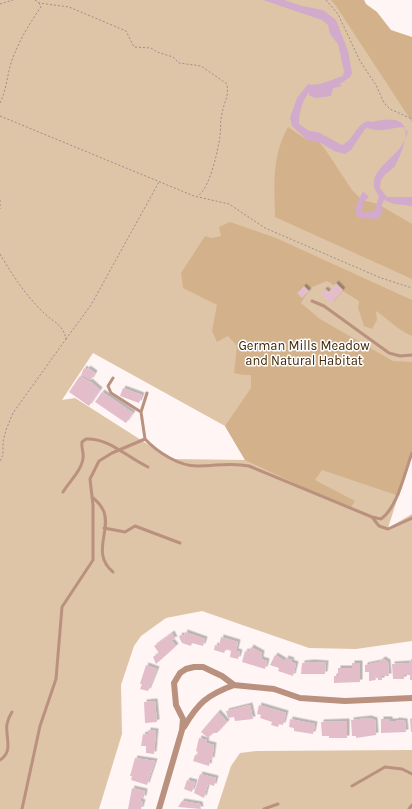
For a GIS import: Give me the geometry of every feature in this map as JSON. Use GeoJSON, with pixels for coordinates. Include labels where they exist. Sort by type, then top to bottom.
{"type":"FeatureCollection","features":[{"type":"Feature","properties":{"kind":"street"},"geometry":{"type":"LineString","coordinates":[[159,809],[182,730],[183,720],[176,705],[173,689],[174,683],[180,673],[186,668],[203,667],[222,676],[234,685]]}},
{"type":"Feature","properties":{"kind":"street"},"geometry":{"type":"LineString","coordinates":[[182,730],[196,707],[216,692],[234,685],[274,689],[311,699],[345,701],[412,698]]}},
{"type":"Feature","properties":{"kind":"lane"},"geometry":{"type":"LineString","coordinates":[[312,301],[324,306],[389,353],[400,356],[412,355]]}},
{"type":"Feature","properties":{"kind":"lane"},"geometry":{"type":"LineString","coordinates":[[113,378],[108,386],[111,393],[141,412]]}},
{"type":"Feature","properties":{"kind":"lane"},"geometry":{"type":"LineString","coordinates":[[147,394],[141,412],[145,439],[153,448],[175,460],[198,466],[230,463],[248,466],[372,517],[381,519],[388,514],[412,452]]}},
{"type":"Feature","properties":{"kind":"lane"},"geometry":{"type":"LineString","coordinates":[[63,492],[80,466],[83,458],[81,447],[82,442],[86,439],[107,441],[134,461],[148,467]]}},
{"type":"Feature","properties":{"kind":"lane"},"geometry":{"type":"LineString","coordinates":[[22,809],[40,726],[56,680],[62,607],[92,560],[92,497],[90,479],[99,461],[118,450],[145,439]]}},
{"type":"Feature","properties":{"kind":"lane"},"geometry":{"type":"LineString","coordinates":[[92,497],[104,512],[103,553],[105,563],[113,572]]}},
{"type":"Feature","properties":{"kind":"lane"},"geometry":{"type":"LineString","coordinates":[[372,517],[379,526],[388,529],[412,518]]}},
{"type":"Feature","properties":{"kind":"lane"},"geometry":{"type":"LineString","coordinates":[[104,528],[125,532],[135,526],[180,543]]}},
{"type":"Feature","properties":{"kind":"lane"},"geometry":{"type":"LineString","coordinates":[[0,760],[7,752],[7,725],[12,712]]}},
{"type":"Feature","properties":{"kind":"lane"},"geometry":{"type":"LineString","coordinates":[[352,786],[385,767],[402,769],[412,774]]}},
{"type":"Feature","properties":{"kind":"lane"},"geometry":{"type":"LineString","coordinates":[[264,809],[278,804]]}},
{"type":"Feature","properties":{"kind":"lane"},"geometry":{"type":"LineString","coordinates":[[409,809],[412,805]]}},
{"type":"Feature","properties":{"kind":"path"},"geometry":{"type":"LineString","coordinates":[[0,4],[13,0]]}},
{"type":"Feature","properties":{"kind":"path"},"geometry":{"type":"LineString","coordinates":[[35,0],[39,3],[69,7],[126,31],[134,47],[151,48],[157,52],[173,57],[179,63],[201,66],[227,84],[228,95],[222,113],[220,137],[208,183],[203,192],[198,196]]}},
{"type":"Feature","properties":{"kind":"path"},"geometry":{"type":"LineString","coordinates":[[326,0],[338,14],[360,61],[376,85],[384,103],[390,109],[412,119]]}},
{"type":"Feature","properties":{"kind":"path"},"geometry":{"type":"LineString","coordinates":[[0,103],[4,95],[12,61],[28,25],[41,8],[39,3]]}},
{"type":"Feature","properties":{"kind":"path"},"geometry":{"type":"LineString","coordinates":[[0,116],[158,182],[198,196],[229,204],[265,228],[381,278],[412,288]]}},
{"type":"Feature","properties":{"kind":"path"},"geometry":{"type":"LineString","coordinates":[[0,461],[3,455],[3,442],[6,430],[13,414],[91,305],[158,182]]}},
{"type":"Feature","properties":{"kind":"path"},"geometry":{"type":"LineString","coordinates":[[0,200],[0,208]]}},
{"type":"Feature","properties":{"kind":"path"},"geometry":{"type":"LineString","coordinates":[[0,254],[21,288],[45,314],[64,330],[66,339]]}},
{"type":"Feature","properties":{"kind":"green space","name":"German Mills Meadow and Natural Habitat"},"geometry":{"type":"Polygon","coordinates":[[[0,0],[364,0],[371,15],[412,51],[412,453],[388,528],[412,514],[412,641],[356,649],[309,648],[202,611],[166,618],[141,636],[134,646],[121,685],[122,734],[99,809],[0,809],[0,0]],[[93,353],[62,400],[75,398],[171,459],[245,460],[225,426],[93,353]]]}},
{"type":"Feature","properties":{"kind":"green space"},"geometry":{"type":"Polygon","coordinates":[[[331,0],[364,0],[366,4],[377,12],[391,30],[412,37],[412,122],[336,6],[331,0]]]}},
{"type":"Feature","properties":{"kind":"green space"},"geometry":{"type":"Polygon","coordinates":[[[288,127],[307,140],[319,142],[352,190],[362,200],[378,204],[412,224],[412,279],[275,217],[275,170],[279,148],[288,127]]]}},
{"type":"Feature","properties":{"kind":"green space","name":"German Mills Meadow and Natural Habitat"},"geometry":{"type":"Polygon","coordinates":[[[230,222],[276,238],[412,300],[412,336],[398,328],[376,311],[377,320],[372,329],[364,326],[358,308],[359,301],[327,281],[310,288],[301,303],[320,319],[393,361],[412,362],[412,453],[399,496],[322,470],[315,480],[355,501],[350,509],[245,460],[225,426],[251,388],[251,375],[234,373],[237,346],[228,336],[217,342],[212,331],[217,305],[183,288],[181,273],[205,236],[212,238],[221,236],[219,227],[230,222]]]}},
{"type":"Feature","properties":{"kind":"green space"},"geometry":{"type":"Polygon","coordinates":[[[412,750],[412,809],[217,809],[231,766],[240,753],[257,751],[412,750]]]}},
{"type":"Feature","properties":{"kind":"shaded area"},"geometry":{"type":"Polygon","coordinates":[[[263,0],[284,0],[302,6],[323,10],[336,20],[348,51],[352,73],[350,77],[340,84],[342,86],[333,88],[331,96],[315,98],[309,95],[309,92],[301,107],[299,124],[309,131],[318,132],[342,145],[349,140],[360,126],[368,121],[394,120],[401,123],[405,129],[403,127],[381,130],[365,129],[351,150],[345,154],[334,151],[321,143],[307,140],[292,126],[290,118],[297,98],[308,84],[321,84],[343,76],[344,71],[338,44],[330,34],[328,25],[322,20],[263,0]]]}},
{"type":"Feature","properties":{"kind":"shaded area"},"geometry":{"type":"Polygon","coordinates":[[[405,139],[401,154],[395,166],[383,177],[380,182],[380,188],[387,197],[412,197],[412,206],[394,204],[384,200],[381,207],[383,212],[378,219],[358,218],[356,214],[356,207],[363,191],[369,197],[363,203],[362,211],[366,213],[375,210],[379,196],[375,189],[375,176],[400,148],[405,139]]]}},
{"type":"Feature","properties":{"kind":"building"},"geometry":{"type":"Polygon","coordinates":[[[336,283],[343,290],[331,303],[321,294],[325,289],[329,292],[336,283]]]}},
{"type":"Feature","properties":{"kind":"building"},"geometry":{"type":"Polygon","coordinates":[[[304,286],[309,291],[302,298],[297,293],[304,286]]]}},
{"type":"Feature","properties":{"kind":"building"},"geometry":{"type":"Polygon","coordinates":[[[84,368],[87,370],[88,368],[95,373],[91,380],[81,375],[84,368]]]}},
{"type":"Feature","properties":{"kind":"building"},"geometry":{"type":"Polygon","coordinates":[[[80,376],[90,381],[100,390],[89,406],[69,392],[80,376]]]}},
{"type":"Feature","properties":{"kind":"building"},"geometry":{"type":"Polygon","coordinates":[[[123,388],[142,395],[139,403],[120,396],[123,388]]]}},
{"type":"Feature","properties":{"kind":"building"},"geometry":{"type":"Polygon","coordinates":[[[102,392],[133,413],[126,423],[95,402],[102,392]]]}},
{"type":"Feature","properties":{"kind":"building"},"geometry":{"type":"Polygon","coordinates":[[[185,632],[205,639],[203,646],[192,643],[191,646],[182,643],[179,637],[180,635],[184,636],[185,632]]]}},
{"type":"Feature","properties":{"kind":"building"},"geometry":{"type":"Polygon","coordinates":[[[172,633],[175,639],[171,640],[176,646],[156,664],[153,657],[159,653],[154,646],[172,633]]]}},
{"type":"Feature","properties":{"kind":"building"},"geometry":{"type":"Polygon","coordinates":[[[221,637],[238,642],[236,651],[240,652],[238,659],[230,657],[231,651],[226,649],[224,653],[214,650],[215,645],[219,646],[221,637]]]}},
{"type":"Feature","properties":{"kind":"building"},"geometry":{"type":"Polygon","coordinates":[[[251,647],[262,653],[261,659],[267,661],[265,669],[242,662],[245,651],[249,652],[251,647]]]}},
{"type":"Feature","properties":{"kind":"building"},"geometry":{"type":"Polygon","coordinates":[[[275,655],[285,661],[286,658],[292,660],[291,662],[296,664],[293,676],[278,671],[279,668],[270,665],[275,655]]]}},
{"type":"Feature","properties":{"kind":"building"},"geometry":{"type":"Polygon","coordinates":[[[383,659],[388,662],[389,676],[382,676],[382,680],[378,680],[378,677],[375,677],[376,680],[369,681],[369,672],[365,672],[365,665],[379,662],[383,659]]]}},
{"type":"Feature","properties":{"kind":"building"},"geometry":{"type":"Polygon","coordinates":[[[409,661],[412,661],[412,680],[410,680],[410,675],[404,675],[404,679],[393,679],[392,664],[409,663],[409,661]]]}},
{"type":"Feature","properties":{"kind":"building"},"geometry":{"type":"Polygon","coordinates":[[[302,663],[326,663],[325,674],[301,674],[302,663]]]}},
{"type":"Feature","properties":{"kind":"building"},"geometry":{"type":"Polygon","coordinates":[[[352,663],[360,663],[360,682],[334,683],[334,676],[338,676],[338,668],[352,668],[352,663]]]}},
{"type":"Feature","properties":{"kind":"building"},"geometry":{"type":"Polygon","coordinates":[[[146,665],[157,669],[148,691],[140,689],[142,684],[140,684],[146,665]]]}},
{"type":"Feature","properties":{"kind":"building"},"geometry":{"type":"Polygon","coordinates":[[[155,701],[157,722],[145,723],[144,702],[155,701]]]}},
{"type":"Feature","properties":{"kind":"building"},"geometry":{"type":"Polygon","coordinates":[[[250,705],[253,719],[235,721],[234,717],[228,718],[226,711],[250,705]]]}},
{"type":"Feature","properties":{"kind":"building"},"geometry":{"type":"Polygon","coordinates":[[[259,705],[286,713],[283,725],[279,724],[278,727],[271,725],[272,722],[260,718],[261,715],[257,714],[259,705]]]}},
{"type":"Feature","properties":{"kind":"building"},"geometry":{"type":"Polygon","coordinates":[[[218,712],[227,722],[217,733],[213,733],[208,738],[201,732],[218,712]]]}},
{"type":"Feature","properties":{"kind":"building"},"geometry":{"type":"Polygon","coordinates":[[[369,718],[375,720],[376,735],[356,738],[356,736],[352,736],[351,720],[369,718]]]}},
{"type":"Feature","properties":{"kind":"building"},"geometry":{"type":"Polygon","coordinates":[[[412,718],[412,732],[411,732],[410,719],[412,718]]]}},
{"type":"Feature","properties":{"kind":"building"},"geometry":{"type":"Polygon","coordinates":[[[290,719],[315,724],[313,734],[294,731],[294,728],[289,727],[290,719]]]}},
{"type":"Feature","properties":{"kind":"building"},"geometry":{"type":"Polygon","coordinates":[[[381,719],[390,719],[390,721],[405,721],[406,732],[381,733],[381,719]]]}},
{"type":"Feature","properties":{"kind":"building"},"geometry":{"type":"Polygon","coordinates":[[[347,721],[347,738],[329,738],[329,736],[322,736],[321,722],[347,721]]]}},
{"type":"Feature","properties":{"kind":"building"},"geometry":{"type":"Polygon","coordinates":[[[148,730],[156,731],[154,754],[146,753],[146,746],[141,746],[143,734],[148,735],[148,730]]]}},
{"type":"Feature","properties":{"kind":"building"},"geometry":{"type":"Polygon","coordinates":[[[199,738],[207,740],[206,743],[214,745],[212,760],[210,759],[209,766],[193,761],[198,752],[196,751],[199,738]]]}},
{"type":"Feature","properties":{"kind":"building"},"geometry":{"type":"Polygon","coordinates":[[[135,758],[155,761],[147,785],[131,780],[132,776],[130,776],[135,758]]]}},
{"type":"Feature","properties":{"kind":"building"},"geometry":{"type":"Polygon","coordinates":[[[200,774],[216,778],[214,786],[208,784],[204,798],[194,793],[200,774]]]}},
{"type":"Feature","properties":{"kind":"building"},"geometry":{"type":"Polygon","coordinates":[[[187,780],[195,782],[192,792],[184,789],[187,780]]]}},
{"type":"Feature","properties":{"kind":"building"},"geometry":{"type":"Polygon","coordinates":[[[132,788],[145,791],[144,798],[141,797],[140,801],[143,802],[141,809],[128,809],[132,788]]]}},
{"type":"Feature","properties":{"kind":"building"},"geometry":{"type":"Polygon","coordinates":[[[182,801],[200,804],[201,809],[178,807],[182,801]]]}}]}
